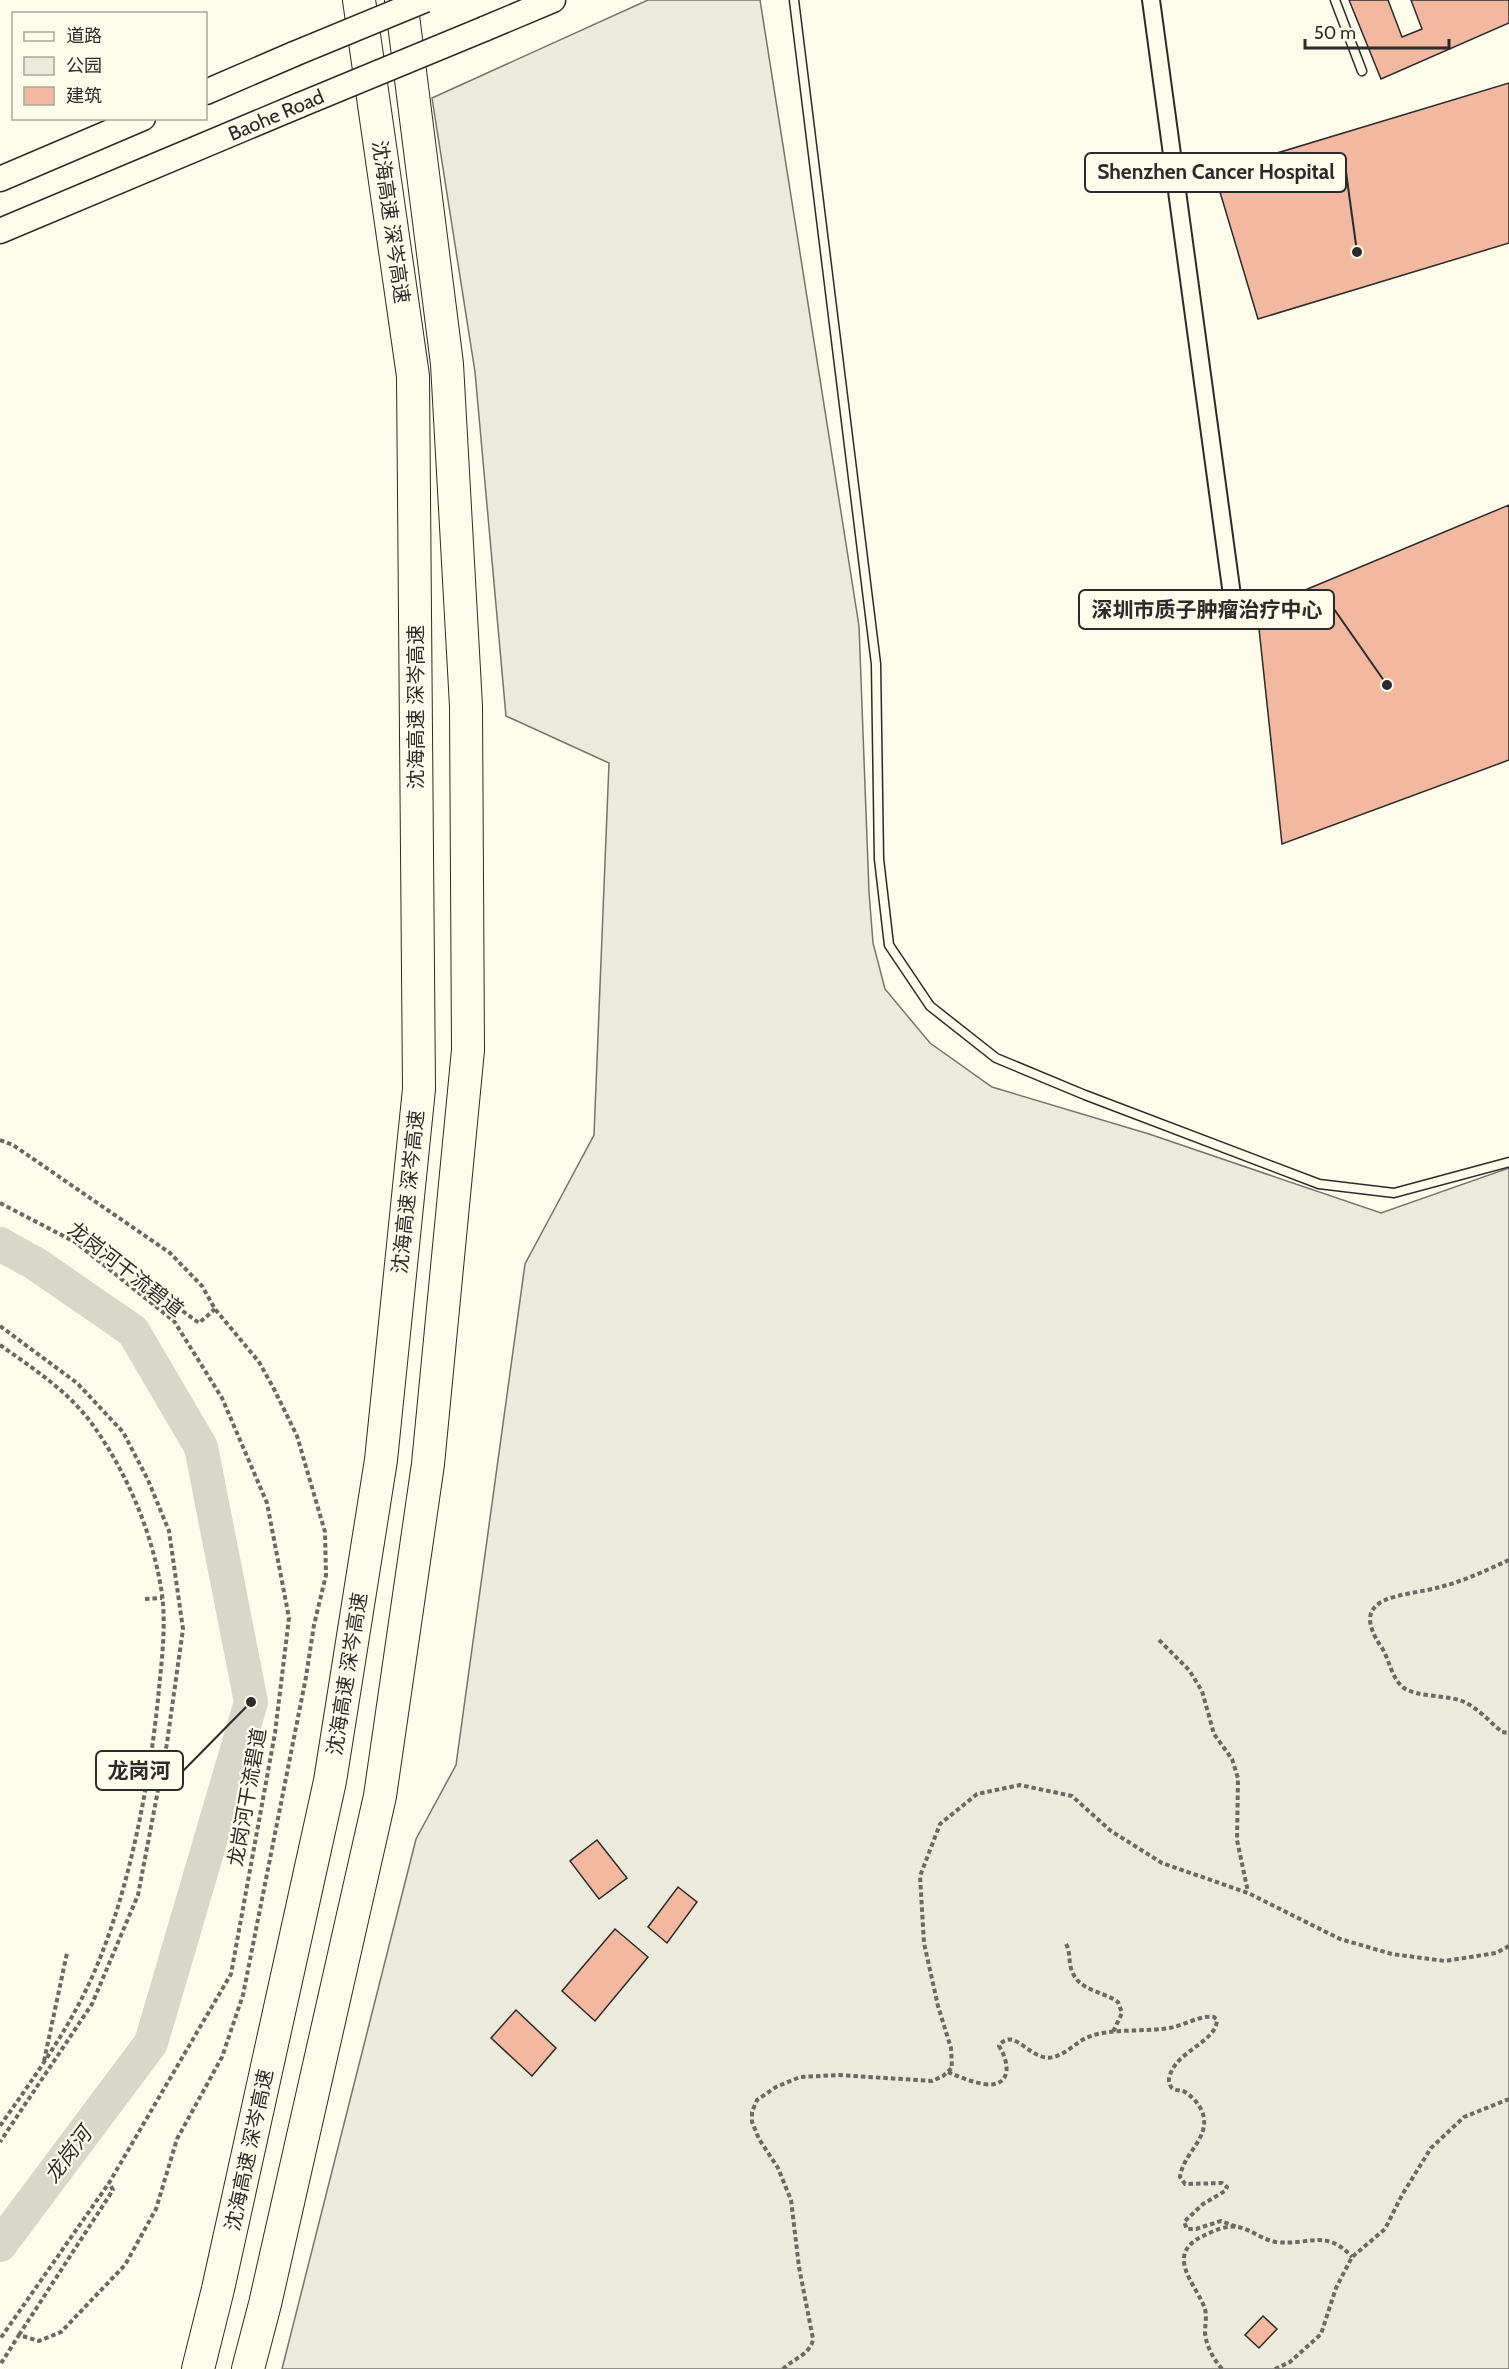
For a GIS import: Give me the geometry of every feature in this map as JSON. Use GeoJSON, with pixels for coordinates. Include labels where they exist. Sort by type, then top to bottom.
{"type":"FeatureCollection","features":[{"type":"Feature","properties":{"kind":"highway","name":"沈海高速 深岑高速"},"geometry":{"type":"LineString","coordinates":[[198,2369],[218,2289],[330,1781],[381,1460],[419,1089],[413,376],[359,0]]}},
{"type":"Feature","properties":{"kind":"highway","name":"沈海高速 深岑高速"},"geometry":{"type":"LineString","coordinates":[[248,2369],[380,1796],[429,1464],[468,1050],[466,706],[447,364],[401,0]]}},
{"type":"Feature","properties":{"kind":"main road"},"geometry":{"type":"LineString","coordinates":[[207,92],[425,0]]}},
{"type":"Feature","properties":{"kind":"main road","name":"Baohe Road"},"geometry":{"type":"LineString","coordinates":[[0,231],[553,0]]}},
{"type":"Feature","properties":{"kind":"main road"},"geometry":{"type":"LineString","coordinates":[[0,179],[138,120]]}},
{"type":"Feature","properties":{"kind":"street"},"geometry":{"type":"LineString","coordinates":[[1151,0],[1234,610]]}},
{"type":"Feature","properties":{"kind":"lane"},"geometry":{"type":"LineString","coordinates":[[794,0],[876,664],[879,859],[889,945],[930,1006],[996,1059],[1319,1184],[1394,1193],[1509,1162]]}},
{"type":"Feature","properties":{"kind":"lane"},"geometry":{"type":"LineString","coordinates":[[1335,0],[1362,71]]}},
{"type":"Feature","properties":{"kind":"path"},"geometry":{"type":"LineString","coordinates":[[0,1140],[13,1144],[170,1253],[202,1286],[215,1309],[259,1362],[297,1436],[325,1532],[326,1575],[314,1625],[306,1677],[243,1995],[222,2057],[177,2139],[156,2209],[125,2265],[61,2332],[39,2341],[19,2335]]}},
{"type":"Feature","properties":{"kind":"path","name":"龙岗河干流碧道"},"geometry":{"type":"LineString","coordinates":[[0,1203],[75,1242],[174,1321],[222,1398],[267,1503],[289,1618],[275,1733],[231,1974],[109,2183],[0,2339]]}},
{"type":"Feature","properties":{"kind":"path"},"geometry":{"type":"LineString","coordinates":[[154,1305],[162,1296],[199,1323],[215,1309]]}},
{"type":"Feature","properties":{"kind":"path"},"geometry":{"type":"LineString","coordinates":[[0,1326],[77,1383],[123,1432],[148,1480],[169,1531],[183,1629],[167,1743],[138,1895],[92,2004],[0,2142]]}},
{"type":"Feature","properties":{"kind":"path"},"geometry":{"type":"LineString","coordinates":[[0,1345],[74,1402],[94,1426],[122,1471],[140,1512],[158,1570],[162,1598],[163,1644],[154,1735],[131,1854],[111,1929],[85,1992],[43,2064],[0,2126]]}},
{"type":"Feature","properties":{"kind":"path"},"geometry":{"type":"LineString","coordinates":[[1509,1560],[1443,1587],[1416,1590],[1383,1601],[1374,1609],[1369,1618],[1370,1628],[1392,1672],[1406,1689],[1464,1701],[1502,1732],[1509,1733]]}},
{"type":"Feature","properties":{"kind":"path"},"geometry":{"type":"LineString","coordinates":[[145,1599],[162,1598]]}},
{"type":"Feature","properties":{"kind":"path"},"geometry":{"type":"LineString","coordinates":[[1159,1640],[1189,1670],[1202,1691],[1214,1734],[1232,1759],[1239,1778],[1237,1840],[1248,1893]]}},
{"type":"Feature","properties":{"kind":"path"},"geometry":{"type":"LineString","coordinates":[[783,2369],[792,2360],[808,2351],[813,2339],[799,2267],[791,2200],[778,2168],[759,2139],[752,2122],[752,2112],[757,2100],[776,2087],[801,2077],[839,2075],[932,2081],[944,2076],[952,2068],[952,2058],[924,1943],[921,1876],[940,1824],[977,1794],[1020,1785],[1072,1796],[1111,1831],[1162,1863],[1248,1893],[1340,1940],[1392,1954],[1445,1961],[1496,1953],[1509,1946]]}},
{"type":"Feature","properties":{"kind":"path"},"geometry":{"type":"LineString","coordinates":[[1066,1944],[1070,1952],[1071,1970],[1080,1983],[1118,2002],[1122,2013],[1112,2032]]}},
{"type":"Feature","properties":{"kind":"path"},"geometry":{"type":"LineString","coordinates":[[43,2064],[67,1953]]}},
{"type":"Feature","properties":{"kind":"path"},"geometry":{"type":"LineString","coordinates":[[948,2072],[985,2084],[996,2084],[1004,2078],[1007,2071],[1007,2061],[999,2046],[1002,2041],[1009,2039],[1021,2043],[1041,2058],[1049,2059],[1058,2056],[1086,2038],[1112,2032],[1153,2031],[1210,2016],[1217,2020],[1216,2026],[1178,2061],[1169,2076],[1169,2083],[1172,2088],[1185,2092],[1194,2099],[1202,2110],[1205,2125],[1199,2141],[1181,2168],[1180,2177],[1185,2184],[1222,2183],[1227,2187],[1225,2192],[1203,2204],[1184,2222],[1187,2229],[1196,2229],[1221,2221],[1272,2241],[1330,2241],[1341,2245],[1352,2257]]}},
{"type":"Feature","properties":{"kind":"path"},"geometry":{"type":"LineString","coordinates":[[1275,2369],[1290,2362],[1321,2334],[1336,2288],[1352,2257],[1385,2229],[1402,2195],[1431,2148],[1464,2117],[1509,2099]]}},
{"type":"Feature","properties":{"kind":"path"},"geometry":{"type":"LineString","coordinates":[[0,2365],[113,2190],[109,2183]]}},
{"type":"Feature","properties":{"kind":"path"},"geometry":{"type":"LineString","coordinates":[[1222,2369],[1208,2347],[1205,2333],[1206,2312],[1188,2281],[1184,2261],[1191,2243],[1201,2236],[1223,2228],[1237,2227]]}},
{"type":"Feature","properties":{"kind":"green space"},"geometry":{"type":"Polygon","coordinates":[[[648,0],[760,0],[859,626],[869,892],[873,943],[885,989],[930,1043],[992,1087],[1149,1134],[1381,1213],[1509,1168],[1509,2369],[282,2369],[416,1839],[456,1765],[525,1264],[594,1135],[609,763],[506,716],[475,372],[432,98],[648,0]]]}},
{"type":"Feature","properties":{"kind":"building"},"geometry":{"type":"Polygon","coordinates":[[[1349,0],[1388,0],[1402,37],[1422,29],[1411,0],[1509,0],[1509,23],[1381,79],[1349,0]]]}},
{"type":"Feature","properties":{"kind":"building"},"geometry":{"type":"Polygon","coordinates":[[[1509,83],[1509,243],[1258,319],[1214,172],[1509,83]]]}},
{"type":"Feature","properties":{"kind":"building"},"geometry":{"type":"Polygon","coordinates":[[[1509,505],[1509,760],[1282,844],[1257,610],[1509,505]]]}},
{"type":"Feature","properties":{"kind":"building"},"geometry":{"type":"Polygon","coordinates":[[[597,1840],[627,1878],[599,1899],[570,1861],[597,1840]]]}},
{"type":"Feature","properties":{"kind":"building"},"geometry":{"type":"Polygon","coordinates":[[[678,1887],[697,1902],[667,1943],[648,1927],[678,1887]]]}},
{"type":"Feature","properties":{"kind":"building"},"geometry":{"type":"Polygon","coordinates":[[[615,1929],[648,1957],[595,2021],[562,1991],[615,1929]]]}},
{"type":"Feature","properties":{"kind":"building"},"geometry":{"type":"Polygon","coordinates":[[[516,2010],[556,2048],[532,2076],[491,2038],[516,2010]]]}},
{"type":"Feature","properties":{"kind":"building"},"geometry":{"type":"Polygon","coordinates":[[[1263,2316],[1277,2329],[1259,2348],[1245,2335],[1263,2316]]]}},
{"type":"Feature","properties":{"kind":"waterway","name":"龙岗河"},"geometry":{"type":"LineString","coordinates":[[0,1244],[36,1264],[133,1331],[201,1447],[251,1702],[151,2043],[0,2245]]}},
{"type":"Feature","properties":{"kind":"place","name":"Shenzhen Cancer Hospital"},"geometry":{"type":"Point","coordinates":[1357,252]}},
{"type":"Feature","properties":{"kind":"place","name":"深圳市质子肿瘤治疗中心"},"geometry":{"type":"Point","coordinates":[1387,685]}},
{"type":"Feature","properties":{"kind":"place","name":"龙岗河"},"geometry":{"type":"Point","coordinates":[251,1702]}}]}
